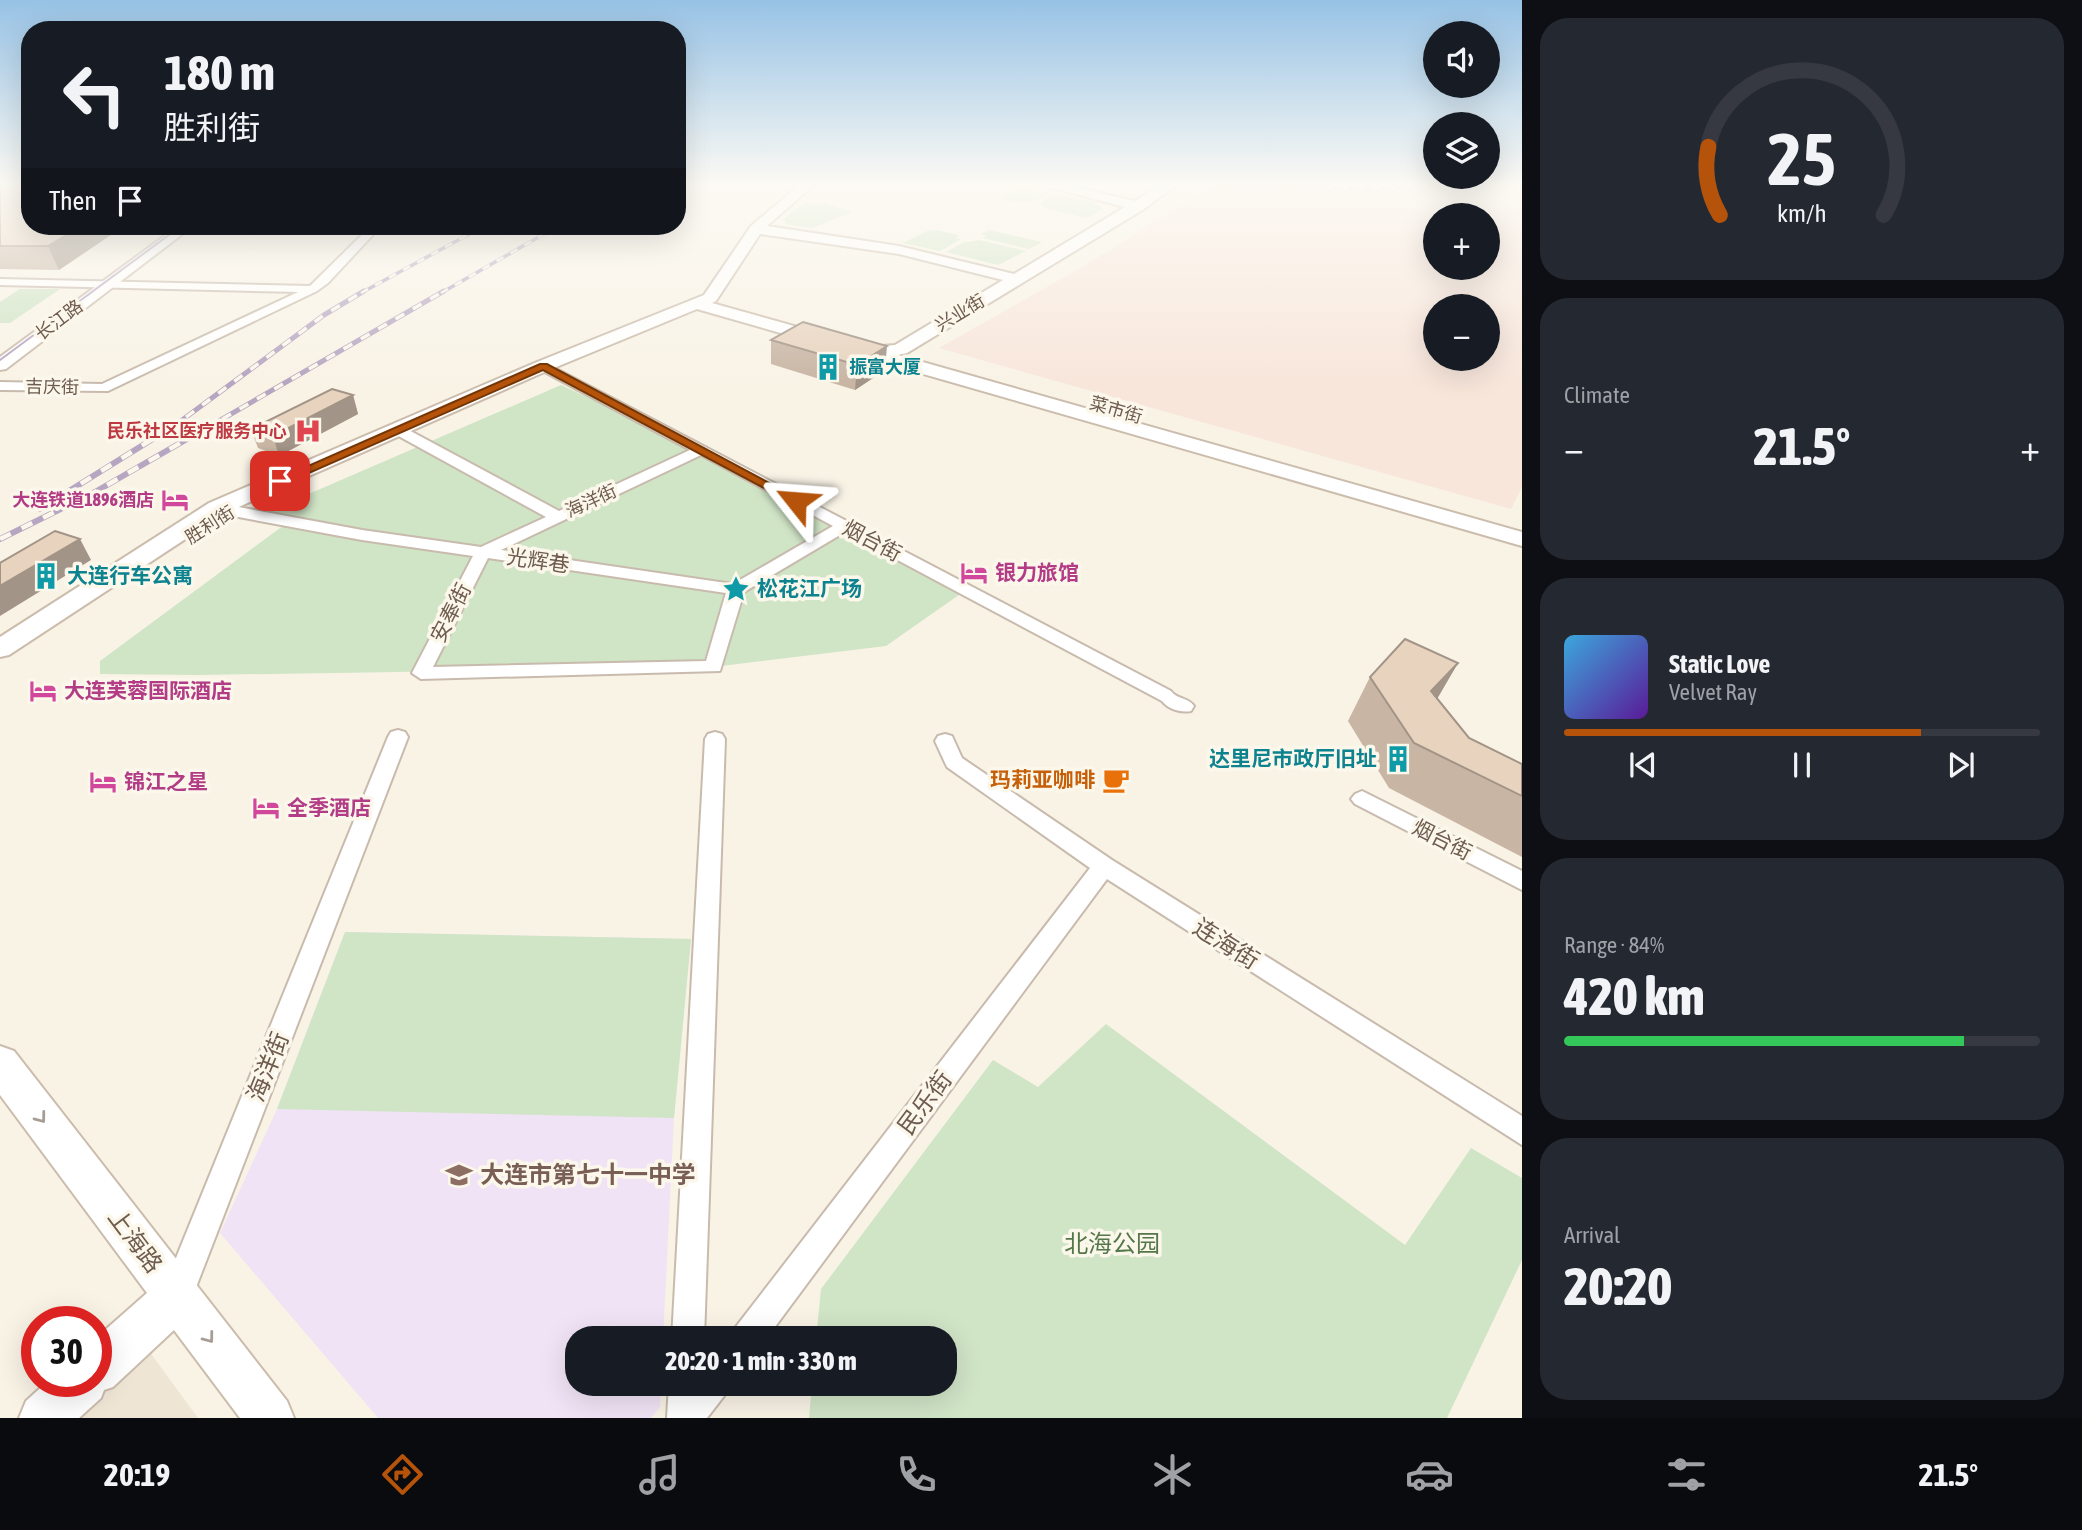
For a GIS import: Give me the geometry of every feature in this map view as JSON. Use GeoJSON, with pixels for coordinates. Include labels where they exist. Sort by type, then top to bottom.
{"type":"FeatureCollection","features":[{"type":"Feature","properties":{"kind":"main road","name":"长江路"},"geometry":{"type":"LineString","coordinates":[[0,365],[141,250]]}},
{"type":"Feature","properties":{"kind":"main road","name":"长江路"},"geometry":{"type":"LineString","coordinates":[[0,351],[150,250]]}},
{"type":"Feature","properties":{"kind":"main road"},"geometry":{"type":"LineString","coordinates":[[742,250],[706,303],[848,348],[1522,539]]}},
{"type":"Feature","properties":{"kind":"main road"},"geometry":{"type":"LineString","coordinates":[[900,250],[1017,279]]}},
{"type":"Feature","properties":{"kind":"main road","name":"兴业街"},"geometry":{"type":"LineString","coordinates":[[848,348],[887,353],[901,349],[1065,250]]}},
{"type":"Feature","properties":{"kind":"main road","name":"菜市街"},"geometry":{"type":"LineString","coordinates":[[706,303],[901,349],[1431,500],[1522,523]]}},
{"type":"Feature","properties":{"kind":"main road","name":"胜利街"},"geometry":{"type":"LineString","coordinates":[[0,649],[223,510],[547,368],[706,303]]}},
{"type":"Feature","properties":{"kind":"main road","name":"胜利街"},"geometry":{"type":"LineString","coordinates":[[0,664],[223,510]]}},
{"type":"Feature","properties":{"kind":"main road","name":"上海路"},"geometry":{"type":"LineString","coordinates":[[0,1064],[270,1418]]}},
{"type":"Feature","properties":{"kind":"main road","name":"海洋街"},"geometry":{"type":"LineString","coordinates":[[112,1355],[177,1296]]}},
{"type":"Feature","properties":{"kind":"main road"},"geometry":{"type":"LineString","coordinates":[[43,1418],[66,1397]]}},
{"type":"Feature","properties":{"kind":"street"},"geometry":{"type":"LineString","coordinates":[[0,282],[313,289],[353,250]]}},
{"type":"Feature","properties":{"kind":"street","name":"吉庆街"},"geometry":{"type":"LineString","coordinates":[[0,386],[104,388],[313,289]]}},
{"type":"Feature","properties":{"kind":"street","name":"烟台街"},"geometry":{"type":"LineString","coordinates":[[547,368],[1173,700]]}},
{"type":"Feature","properties":{"kind":"street"},"geometry":{"type":"LineString","coordinates":[[402,432],[558,517]]}},
{"type":"Feature","properties":{"kind":"street","name":"海洋街"},"geometry":{"type":"LineString","coordinates":[[482,554],[701,450]]}},
{"type":"Feature","properties":{"kind":"street","name":"光辉巷"},"geometry":{"type":"LineString","coordinates":[[223,510],[482,554],[736,589]]}},
{"type":"Feature","properties":{"kind":"street"},"geometry":{"type":"LineString","coordinates":[[736,589],[844,526]]}},
{"type":"Feature","properties":{"kind":"street","name":"安奉街"},"geometry":{"type":"LineString","coordinates":[[482,554],[421,673],[713,667],[736,589]]}},
{"type":"Feature","properties":{"kind":"street","name":"海洋街"},"geometry":{"type":"LineString","coordinates":[[177,1296],[398,737]]}},
{"type":"Feature","properties":{"kind":"street"},"geometry":{"type":"LineString","coordinates":[[689,1326],[715,739]]}},
{"type":"Feature","properties":{"kind":"street","name":"连海街"},"geometry":{"type":"LineString","coordinates":[[945,741],[954,762],[1104,866],[1522,1132]]}},
{"type":"Feature","properties":{"kind":"street","name":"烟台街"},"geometry":{"type":"LineString","coordinates":[[1362,799],[1522,881]]}},
{"type":"Feature","properties":{"kind":"street","name":"民乐街"},"geometry":{"type":"LineString","coordinates":[[756,1326],[1104,866]]}},
{"type":"Feature","properties":{"kind":"street"},"geometry":{"type":"LineString","coordinates":[[685,1396],[685,1418]]}},
{"type":"Feature","properties":{"kind":"street"},"geometry":{"type":"LineString","coordinates":[[685,1418],[702,1396]]}},
{"type":"Feature","properties":{"kind":"shaded area"},"geometry":{"type":"Polygon","coordinates":[[[1109,250],[1423,250],[1423,280],[1500,280],[1500,250],[1522,250],[1522,487],[1511,509],[939,348],[1109,250]]]}},
{"type":"Feature","properties":{"kind":"shaded area","name":"大连市第七十一中学"},"geometry":{"type":"Polygon","coordinates":[[[345,932],[691,939],[674,1118],[664,1326],[565,1326],[565,1396],[660,1396],[660,1407],[651,1418],[378,1418],[220,1233],[277,1109],[345,932]]]}},
{"type":"Feature","properties":{"kind":"shaded area"},"geometry":{"type":"Polygon","coordinates":[[[149,1351],[198,1418],[75,1418],[98,1397],[112,1397],[112,1384],[149,1351]]]}},
{"type":"Feature","properties":{"kind":"green space"},"geometry":{"type":"Polygon","coordinates":[[[949,250],[1026,251],[998,265],[946,252],[949,250]]]}},
{"type":"Feature","properties":{"kind":"green space"},"geometry":{"type":"Polygon","coordinates":[[[20,289],[60,289],[10,323],[0,323],[0,302],[20,289]]]}},
{"type":"Feature","properties":{"kind":"green space"},"geometry":{"type":"Polygon","coordinates":[[[561,385],[701,450],[966,590],[886,646],[713,667],[198,675],[100,674],[100,661],[295,517],[267,512],[561,385]]]}},
{"type":"Feature","properties":{"kind":"green space"},"geometry":{"type":"Polygon","coordinates":[[[345,932],[691,939],[674,1118],[277,1109],[345,932]]]}},
{"type":"Feature","properties":{"kind":"green space","name":"北海公园"},"geometry":{"type":"Polygon","coordinates":[[[1106,1024],[1405,1245],[1471,1148],[1522,1178],[1522,1260],[1447,1418],[809,1418],[811,1396],[957,1396],[957,1326],[817,1326],[821,1289],[993,1060],[1038,1087],[1106,1024]]]}},
{"type":"Feature","properties":{"kind":"building"},"geometry":{"type":"Polygon","coordinates":[[[803,322],[887,346],[857,365],[771,340],[803,322]]]}},
{"type":"Feature","properties":{"kind":"building"},"geometry":{"type":"Polygon","coordinates":[[[332,389],[353,395],[273,436],[251,429],[332,389]]]}},
{"type":"Feature","properties":{"kind":"building"},"geometry":{"type":"Polygon","coordinates":[[[55,531],[80,539],[0,586],[0,563],[55,531]]]}},
{"type":"Feature","properties":{"kind":"building"},"geometry":{"type":"Polygon","coordinates":[[[1405,639],[1458,663],[1431,691],[1469,738],[1522,764],[1522,796],[1414,743],[1370,677],[1405,639]]]}},
{"type":"Feature","properties":{"kind":"tram line"},"geometry":{"type":"LineString","coordinates":[[0,360],[148,250]]}},
{"type":"Feature","properties":{"kind":"railway"},"geometry":{"type":"LineString","coordinates":[[361,293],[440,250]]}},
{"type":"Feature","properties":{"kind":"railway"},"geometry":{"type":"LineString","coordinates":[[441,293],[516,250]]}},
{"type":"Feature","properties":{"kind":"railway"},"geometry":{"type":"LineString","coordinates":[[170,429],[324,315],[364,291]]}},
{"type":"Feature","properties":{"kind":"railway"},"geometry":{"type":"LineString","coordinates":[[205,429],[444,291]]}},
{"type":"Feature","properties":{"kind":"railway"},"geometry":{"type":"LineString","coordinates":[[40,509],[172,427]]}},
{"type":"Feature","properties":{"kind":"railway"},"geometry":{"type":"LineString","coordinates":[[0,539],[95,492],[208,427]]}},
{"type":"Feature","properties":{"kind":"place","name":"振富大厦"},"geometry":{"type":"Point","coordinates":[828,367]}},
{"type":"Feature","properties":{"kind":"place","name":"民乐社区医疗服务中心"},"geometry":{"type":"Point","coordinates":[308,431]}},
{"type":"Feature","properties":{"kind":"place","name":"大连铁道1896酒店"},"geometry":{"type":"Point","coordinates":[175,500]}},
{"type":"Feature","properties":{"kind":"place","name":"银力旅馆"},"geometry":{"type":"Point","coordinates":[974,573]}},
{"type":"Feature","properties":{"kind":"place","name":"大连行车公寓"},"geometry":{"type":"Point","coordinates":[46,576]}},
{"type":"Feature","properties":{"kind":"place","name":"松花江广场"},"geometry":{"type":"Point","coordinates":[736,589]}},
{"type":"Feature","properties":{"kind":"place","name":"大连芙蓉国际酒店"},"geometry":{"type":"Point","coordinates":[43,691]}},
{"type":"Feature","properties":{"kind":"place","name":"达里尼市政厅旧址"},"geometry":{"type":"Point","coordinates":[1398,759]}},
{"type":"Feature","properties":{"kind":"place","name":"玛莉亚咖啡"},"geometry":{"type":"Point","coordinates":[1116,780]}},
{"type":"Feature","properties":{"kind":"place","name":"锦江之星"},"geometry":{"type":"Point","coordinates":[103,782]}},
{"type":"Feature","properties":{"kind":"place","name":"全季酒店"},"geometry":{"type":"Point","coordinates":[266,808]}},
{"type":"Feature","properties":{"kind":"place","name":"大连市第七十一中学"},"geometry":{"type":"Point","coordinates":[459,1175]}},
{"type":"Feature","properties":{"kind":"route"},"geometry":{"type":"LineString","coordinates":[[280,481],[543,366],[796,501]]}}]}
